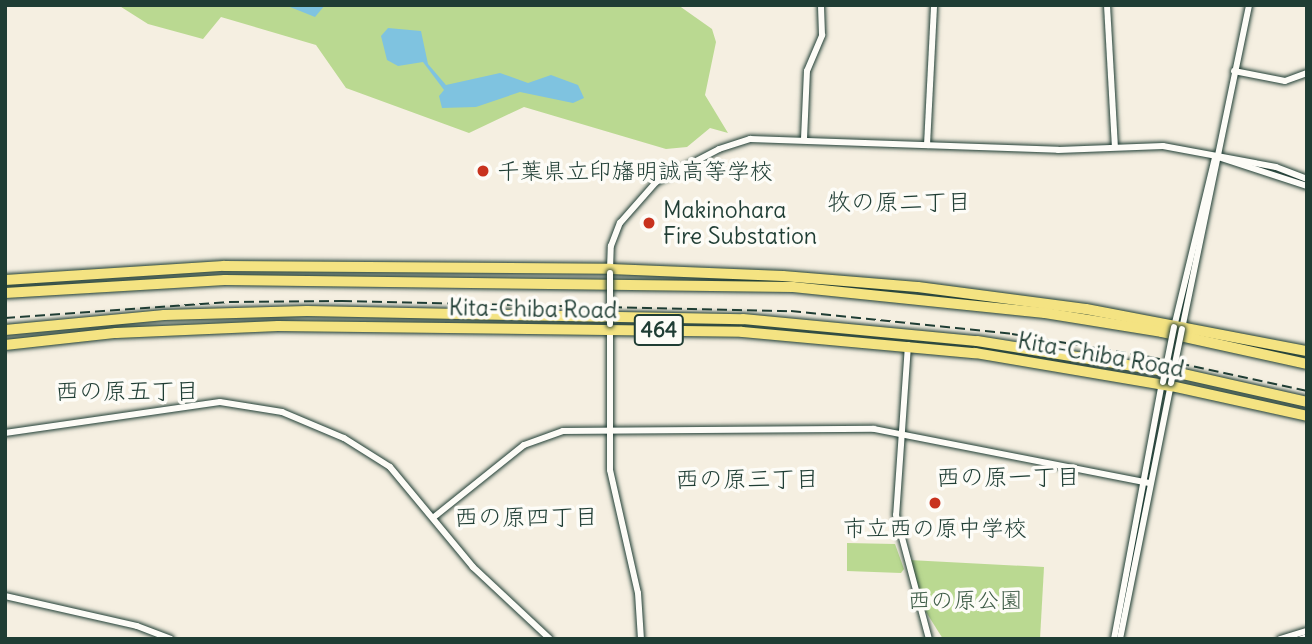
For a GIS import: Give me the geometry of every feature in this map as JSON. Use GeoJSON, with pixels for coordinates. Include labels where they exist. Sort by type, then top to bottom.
{"type":"FeatureCollection","features":[{"type":"Feature","properties":{"kind":"highway","name":"Kita-Chiba Road"},"geometry":{"type":"LineString","coordinates":[[5,280],[224,266],[610,271],[906,286],[1178,326],[1307,351]]}},
{"type":"Feature","properties":{"kind":"highway","name":"Kita-Chiba Road"},"geometry":{"type":"LineString","coordinates":[[5,293],[239,280],[793,287],[1045,313],[1307,362]]}},
{"type":"Feature","properties":{"kind":"highway","name":"Kita-Chiba Road"},"geometry":{"type":"LineString","coordinates":[[5,330],[164,315],[307,311],[743,319],[977,341],[1155,369],[1307,402]]}},
{"type":"Feature","properties":{"kind":"highway","name":"Kita-Chiba Road"},"geometry":{"type":"LineString","coordinates":[[5,345],[116,333],[254,327],[610,327],[743,332],[908,345],[1167,384],[1307,416]]}},
{"type":"Feature","properties":{"kind":"street"},"geometry":{"type":"LineString","coordinates":[[804,139],[807,71],[822,35],[821,5]]}},
{"type":"Feature","properties":{"kind":"street"},"geometry":{"type":"LineString","coordinates":[[928,145],[934,5]]}},
{"type":"Feature","properties":{"kind":"street"},"geometry":{"type":"LineString","coordinates":[[1107,5],[1115,147]]}},
{"type":"Feature","properties":{"kind":"street"},"geometry":{"type":"LineString","coordinates":[[1114,639],[1178,326],[1249,5]]}},
{"type":"Feature","properties":{"kind":"street"},"geometry":{"type":"LineString","coordinates":[[1234,71],[1285,81],[1307,73]]}},
{"type":"Feature","properties":{"kind":"street"},"geometry":{"type":"LineString","coordinates":[[641,639],[638,593],[610,470],[611,246],[620,223],[661,179],[742,141],[804,139],[928,145],[1163,146],[1276,167],[1307,178]]}},
{"type":"Feature","properties":{"kind":"street"},"geometry":{"type":"LineString","coordinates":[[1216,156],[1307,186]]}},
{"type":"Feature","properties":{"kind":"street"},"geometry":{"type":"LineString","coordinates":[[908,345],[900,433],[897,528],[929,639]]}},
{"type":"Feature","properties":{"kind":"street"},"geometry":{"type":"LineString","coordinates":[[5,433],[165,407],[220,402],[260,406],[334,433],[370,453],[401,478],[473,568],[550,639]]}},
{"type":"Feature","properties":{"kind":"street"},"geometry":{"type":"LineString","coordinates":[[434,517],[532,440],[556,432],[853,428],[900,433],[1146,483]]}},
{"type":"Feature","properties":{"kind":"street"},"geometry":{"type":"LineString","coordinates":[[1120,639],[1146,483]]}},
{"type":"Feature","properties":{"kind":"street"},"geometry":{"type":"LineString","coordinates":[[5,596],[137,626],[171,639]]}},
{"type":"Feature","properties":{"kind":"street"},"geometry":{"type":"LineString","coordinates":[[1280,639],[1307,631]]}},
{"type":"Feature","properties":{"kind":"street"},"geometry":{"type":"LineString","coordinates":[[1301,639],[1307,637]]}},
{"type":"Feature","properties":{"kind":"green space"},"geometry":{"type":"Polygon","coordinates":[[[118,5],[678,5],[712,29],[716,42],[705,95],[728,133],[710,128],[687,147],[666,149],[524,107],[469,133],[346,88],[316,45],[221,17],[203,39],[148,24],[118,5]]]}},
{"type":"Feature","properties":{"kind":"green space"},"geometry":{"type":"Polygon","coordinates":[[[847,543],[895,544],[904,569],[901,573],[847,571],[847,543]]]}},
{"type":"Feature","properties":{"kind":"green space","name":"西の原公園"},"geometry":{"type":"Polygon","coordinates":[[[909,560],[1044,567],[1040,639],[943,639],[926,612],[909,560]]]}},
{"type":"Feature","properties":{"kind":"water"},"geometry":{"type":"Polygon","coordinates":[[[285,5],[325,5],[315,17],[285,5]]]}},
{"type":"Feature","properties":{"kind":"water"},"geometry":{"type":"Polygon","coordinates":[[[388,28],[421,31],[428,64],[446,85],[500,73],[528,83],[551,75],[578,85],[584,98],[573,103],[520,92],[476,107],[442,108],[439,96],[444,90],[423,62],[398,66],[387,60],[381,36],[388,28]]]}},
{"type":"Feature","properties":{"kind":"railway"},"geometry":{"type":"LineString","coordinates":[[5,318],[229,302],[342,301],[791,311],[1012,334],[1150,357],[1307,391]]}},
{"type":"Feature","properties":{"kind":"place","name":"千葉県立印旛明誠高等学校"},"geometry":{"type":"Point","coordinates":[483,171]}},
{"type":"Feature","properties":{"kind":"place","name":"Makinohara Fire Substation"},"geometry":{"type":"Point","coordinates":[649,223]}},
{"type":"Feature","properties":{"kind":"place","name":"市立西の原中学校"},"geometry":{"type":"Point","coordinates":[935,503]}},
{"type":"Feature","properties":{"kind":"district","name":"牧の原二丁目"},"geometry":{"type":"Point","coordinates":[899,202]}},
{"type":"Feature","properties":{"kind":"district","name":"西の原五丁目"},"geometry":{"type":"Point","coordinates":[127,391]}},
{"type":"Feature","properties":{"kind":"district","name":"西の原一丁目"},"geometry":{"type":"Point","coordinates":[1008,477]}},
{"type":"Feature","properties":{"kind":"district","name":"西の原三丁目"},"geometry":{"type":"Point","coordinates":[747,479]}},
{"type":"Feature","properties":{"kind":"district","name":"西の原四丁目"},"geometry":{"type":"Point","coordinates":[526,517]}}]}
